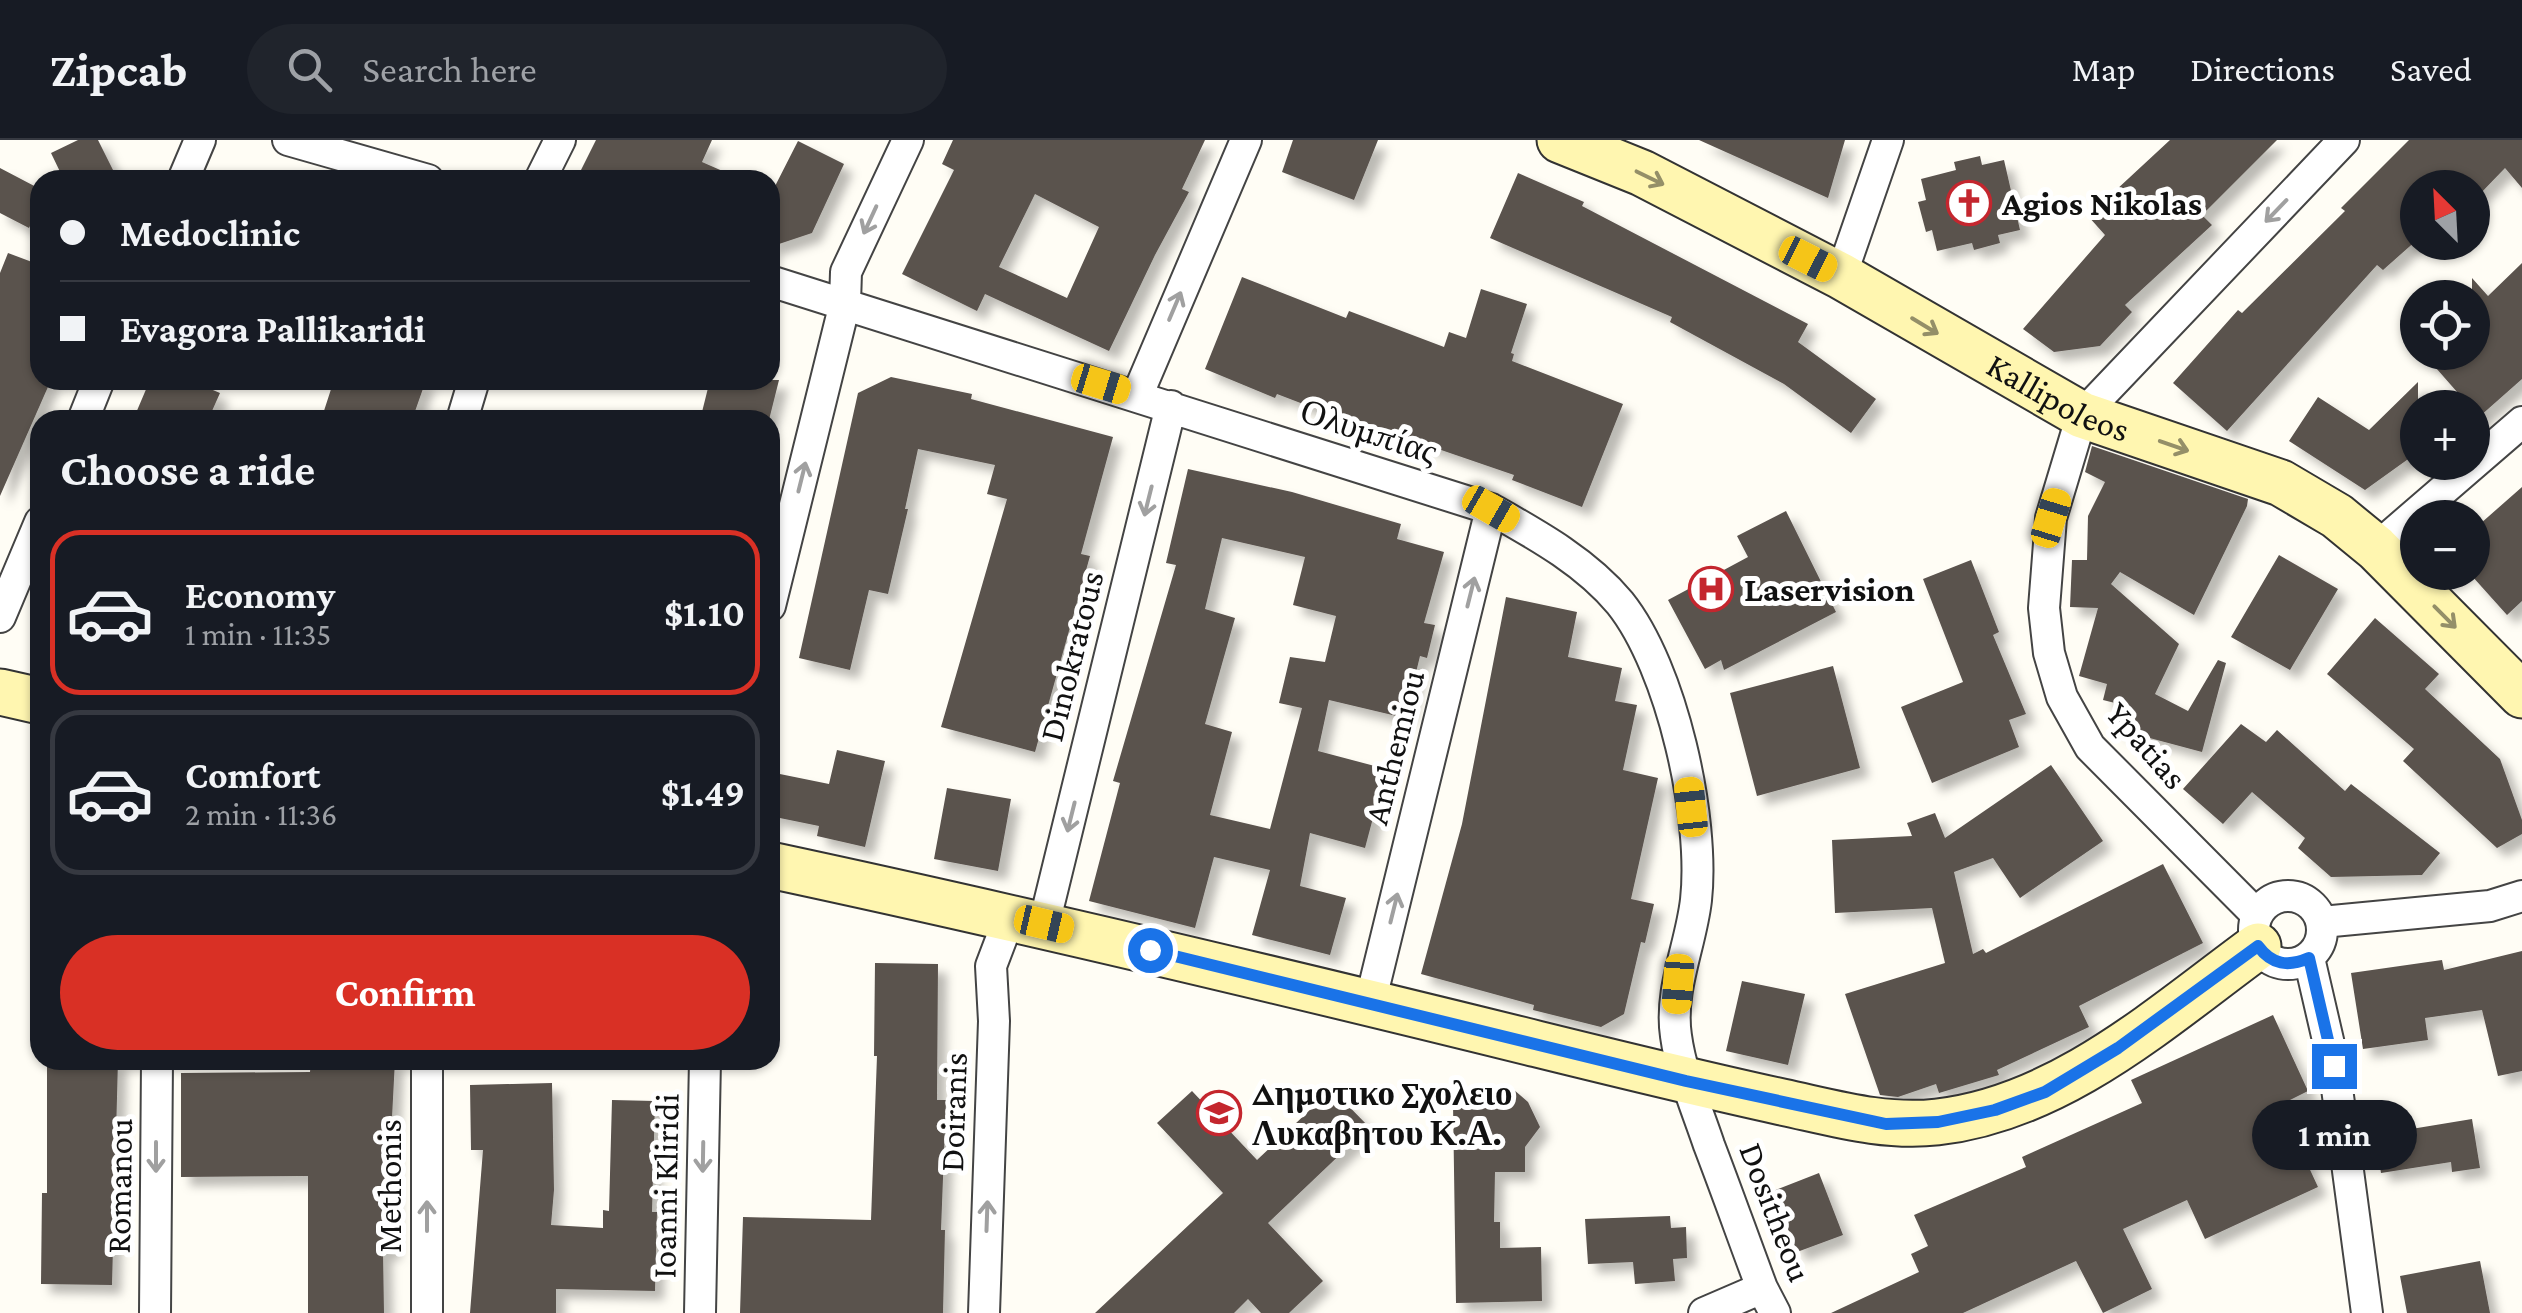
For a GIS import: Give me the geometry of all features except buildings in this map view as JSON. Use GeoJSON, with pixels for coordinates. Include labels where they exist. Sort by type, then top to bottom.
{"type":"FeatureCollection","features":[{"type":"Feature","properties":{"kind":"street"},"geometry":{"type":"LineString","coordinates":[[187,170],[200,140]]}},
{"type":"Feature","properties":{"kind":"street"},"geometry":{"type":"LineString","coordinates":[[288,140],[393,170]]}},
{"type":"Feature","properties":{"kind":"street"},"geometry":{"type":"LineString","coordinates":[[545,170],[560,140]]}},
{"type":"Feature","properties":{"kind":"street"},"geometry":{"type":"LineString","coordinates":[[780,566],[845,303],[846,272],[908,140]]}},
{"type":"Feature","properties":{"kind":"street"},"geometry":{"type":"LineString","coordinates":[[1137,396],[1246,140]]}},
{"type":"Feature","properties":{"kind":"street","name":"Kallipoleos"},"geometry":{"type":"LineString","coordinates":[[1560,140],[1642,174],[1842,276],[2082,414],[2282,484],[2337,516],[2376,548],[2522,695]]}},
{"type":"Feature","properties":{"kind":"street"},"geometry":{"type":"LineString","coordinates":[[1842,276],[1888,140]]}},
{"type":"Feature","properties":{"kind":"street"},"geometry":{"type":"LineString","coordinates":[[2082,414],[2344,140]]}},
{"type":"Feature","properties":{"kind":"street","name":"Ολυμπίας"},"geometry":{"type":"LineString","coordinates":[[780,284],[1491,509],[1552,544],[1600,583],[1621,604],[1643,640],[1672,706],[1687,772],[1695,842],[1696,899],[1678,984],[1675,1032],[1686,1081]]}},
{"type":"Feature","properties":{"kind":"street","name":"Dinokratous"},"geometry":{"type":"LineString","coordinates":[[1027,920],[1171,406]]}},
{"type":"Feature","properties":{"kind":"street","name":"Ypatias"},"geometry":{"type":"LineString","coordinates":[[2082,414],[2051,518],[2044,608],[2049,653],[2062,696],[2090,747],[2257,931]]}},
{"type":"Feature","properties":{"kind":"street"},"geometry":{"type":"LineString","coordinates":[[2376,548],[2522,422]]}},
{"type":"Feature","properties":{"kind":"street","name":"Anthemiou"},"geometry":{"type":"LineString","coordinates":[[1370,1003],[1491,509]]}},
{"type":"Feature","properties":{"kind":"street"},"geometry":{"type":"LineString","coordinates":[[0,617],[30,546]]}},
{"type":"Feature","properties":{"kind":"street"},"geometry":{"type":"LineString","coordinates":[[0,692],[30,700]]}},
{"type":"Feature","properties":{"kind":"street"},"geometry":{"type":"LineString","coordinates":[[780,867],[1027,920],[1686,1081],[1886,1124],[1938,1122],[1995,1110],[2045,1092],[2118,1048],[2257,931],[2272,900],[2292,896],[2311,904],[2322,922],[2320,942],[2309,958],[2286,964],[2275,962],[2257,931]]}},
{"type":"Feature","properties":{"kind":"street"},"geometry":{"type":"LineString","coordinates":[[2322,922],[2490,906],[2522,896]]}},
{"type":"Feature","properties":{"kind":"street","name":"Doiranis"},"geometry":{"type":"LineString","coordinates":[[984,1313],[994,1021],[991,966],[1027,920]]}},
{"type":"Feature","properties":{"kind":"street"},"geometry":{"type":"LineString","coordinates":[[2309,958],[2334,1066],[2367,1313]]}},
{"type":"Feature","properties":{"kind":"street","name":"Romanou"},"geometry":{"type":"LineString","coordinates":[[155,1313],[157,1070]]}},
{"type":"Feature","properties":{"kind":"street","name":"Methonis"},"geometry":{"type":"LineString","coordinates":[[427,1070],[427,1313]]}},
{"type":"Feature","properties":{"kind":"street","name":"Ioanni Kliridi"},"geometry":{"type":"LineString","coordinates":[[700,1313],[705,1070]]}},
{"type":"Feature","properties":{"kind":"street","name":"Dositheou"},"geometry":{"type":"LineString","coordinates":[[1686,1081],[1768,1300]]}},
{"type":"Feature","properties":{"kind":"street"},"geometry":{"type":"LineString","coordinates":[[1704,1313],[1768,1300]]}},
{"type":"Feature","properties":{"kind":"place","name":"Agios Nikolas"},"geometry":{"type":"Point","coordinates":[1969,203]}},
{"type":"Feature","properties":{"kind":"place","name":"Laservision"},"geometry":{"type":"Point","coordinates":[1711,589]}},
{"type":"Feature","properties":{"kind":"place","name":"Δημοτικο Σχολειο Λυκαβητου Κ.Α."},"geometry":{"type":"Point","coordinates":[1219,1113]}},
{"type":"Feature","properties":{"kind":"route"},"geometry":{"type":"LineString","coordinates":[[1150,950],[1686,1081],[1886,1124],[1938,1122],[1995,1110],[2045,1092],[2118,1048],[2258,946],[2275,962],[2298,963],[2309,958],[2334,1066]]}}]}
